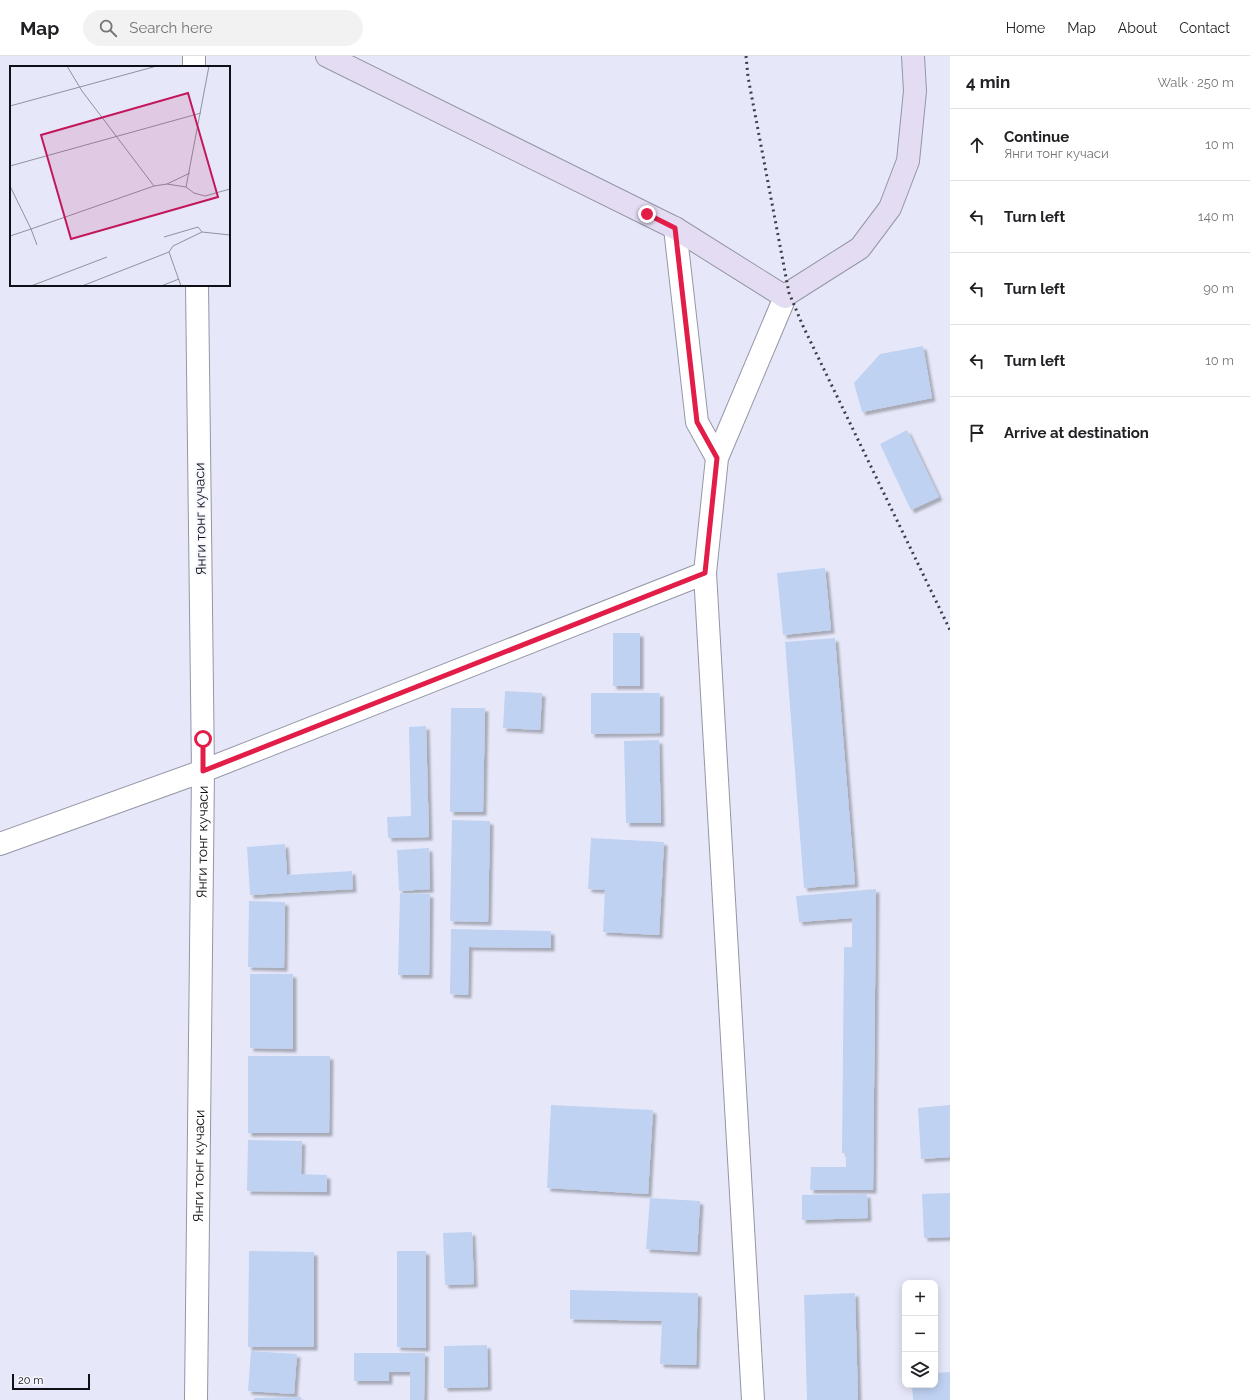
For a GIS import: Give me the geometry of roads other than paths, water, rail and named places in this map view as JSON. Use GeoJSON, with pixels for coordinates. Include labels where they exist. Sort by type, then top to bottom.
{"type":"FeatureCollection","features":[{"type":"Feature","properties":{"kind":"main road"},"geometry":{"type":"LineString","coordinates":[[327,56],[675,228],[785,297],[860,248],[890,208],[908,161],[915,91],[913,56]]}},
{"type":"Feature","properties":{"kind":"street"},"geometry":{"type":"LineString","coordinates":[[675,228],[697,422],[717,458]]}},
{"type":"Feature","properties":{"kind":"street","name":"Янги тонг кучаси"},"geometry":{"type":"LineString","coordinates":[[196,1400],[203,771],[197,286]]}},
{"type":"Feature","properties":{"kind":"street"},"geometry":{"type":"LineString","coordinates":[[753,1400],[705,573],[717,458],[785,297]]}},
{"type":"Feature","properties":{"kind":"street"},"geometry":{"type":"LineString","coordinates":[[0,844],[203,771],[705,573]]}},
{"type":"Feature","properties":{"kind":"railway"},"geometry":{"type":"LineString","coordinates":[[746,56],[748,77],[789,293],[803,326],[950,630]]}}]}
